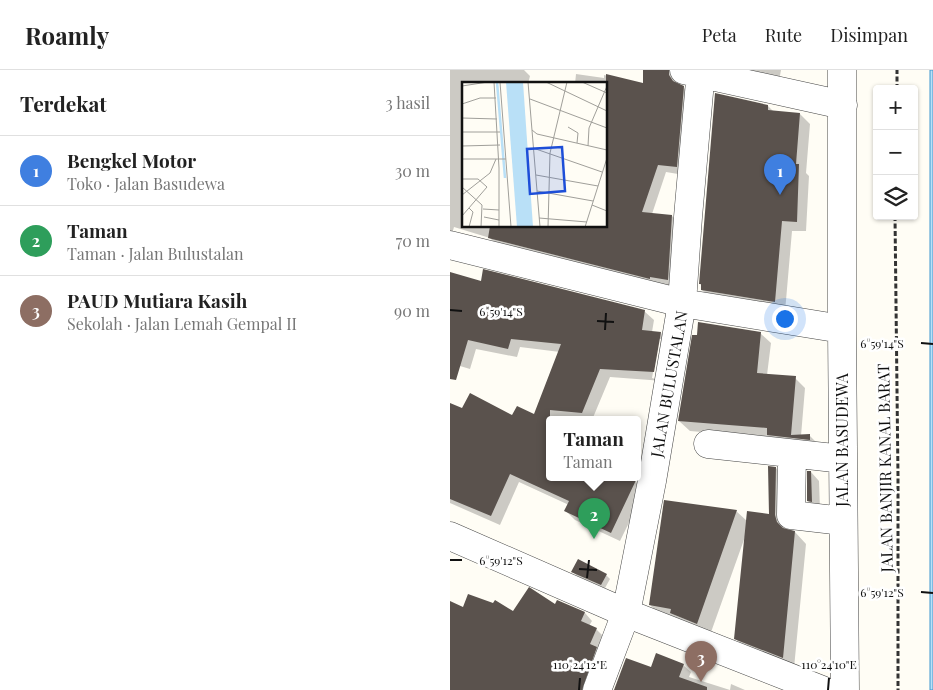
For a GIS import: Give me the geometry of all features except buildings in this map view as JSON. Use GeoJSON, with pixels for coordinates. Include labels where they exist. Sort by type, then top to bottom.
{"type":"FeatureCollection","features":[{"type":"Feature","properties":{"kind":"street","name":"JALAN BASUDEWA"},"geometry":{"type":"LineString","coordinates":[[842,70],[845,690]]}},
{"type":"Feature","properties":{"kind":"street"},"geometry":{"type":"LineString","coordinates":[[694,72],[843,105]]}},
{"type":"Feature","properties":{"kind":"street","name":"JALAN BULUSTALAN"},"geometry":{"type":"LineString","coordinates":[[597,690],[626,613],[652,481],[682,302],[688,217],[694,72]]}},
{"type":"Feature","properties":{"kind":"street"},"geometry":{"type":"LineString","coordinates":[[450,245],[682,302],[842,329]]}},
{"type":"Feature","properties":{"kind":"street"},"geometry":{"type":"LineString","coordinates":[[708,444],[843,460]]}},
{"type":"Feature","properties":{"kind":"street"},"geometry":{"type":"LineString","coordinates":[[792,454],[791,516],[843,521]]}},
{"type":"Feature","properties":{"kind":"street"},"geometry":{"type":"LineString","coordinates":[[450,536],[626,613],[822,690]]}},
{"type":"Feature","properties":{"kind":"path"},"geometry":{"type":"LineString","coordinates":[[897,85],[898,70]]}},
{"type":"Feature","properties":{"kind":"path","name":"JALAN BANJIR KANAL BARAT"},"geometry":{"type":"LineString","coordinates":[[895,220],[898,690]]}},
{"type":"Feature","properties":{"kind":"water"},"geometry":{"type":"Polygon","coordinates":[[[930,70],[933,70],[933,690],[930,690],[930,70]]]}},
{"type":"Feature","properties":{"kind":"place","name":"Bengkel Motor"},"geometry":{"type":"Point","coordinates":[780,195]}},
{"type":"Feature","properties":{"kind":"place","name":"Taman"},"geometry":{"type":"Point","coordinates":[594,539]}},
{"type":"Feature","properties":{"kind":"place","name":"PAUD Mutiara Kasih"},"geometry":{"type":"Point","coordinates":[701,682]}}]}
